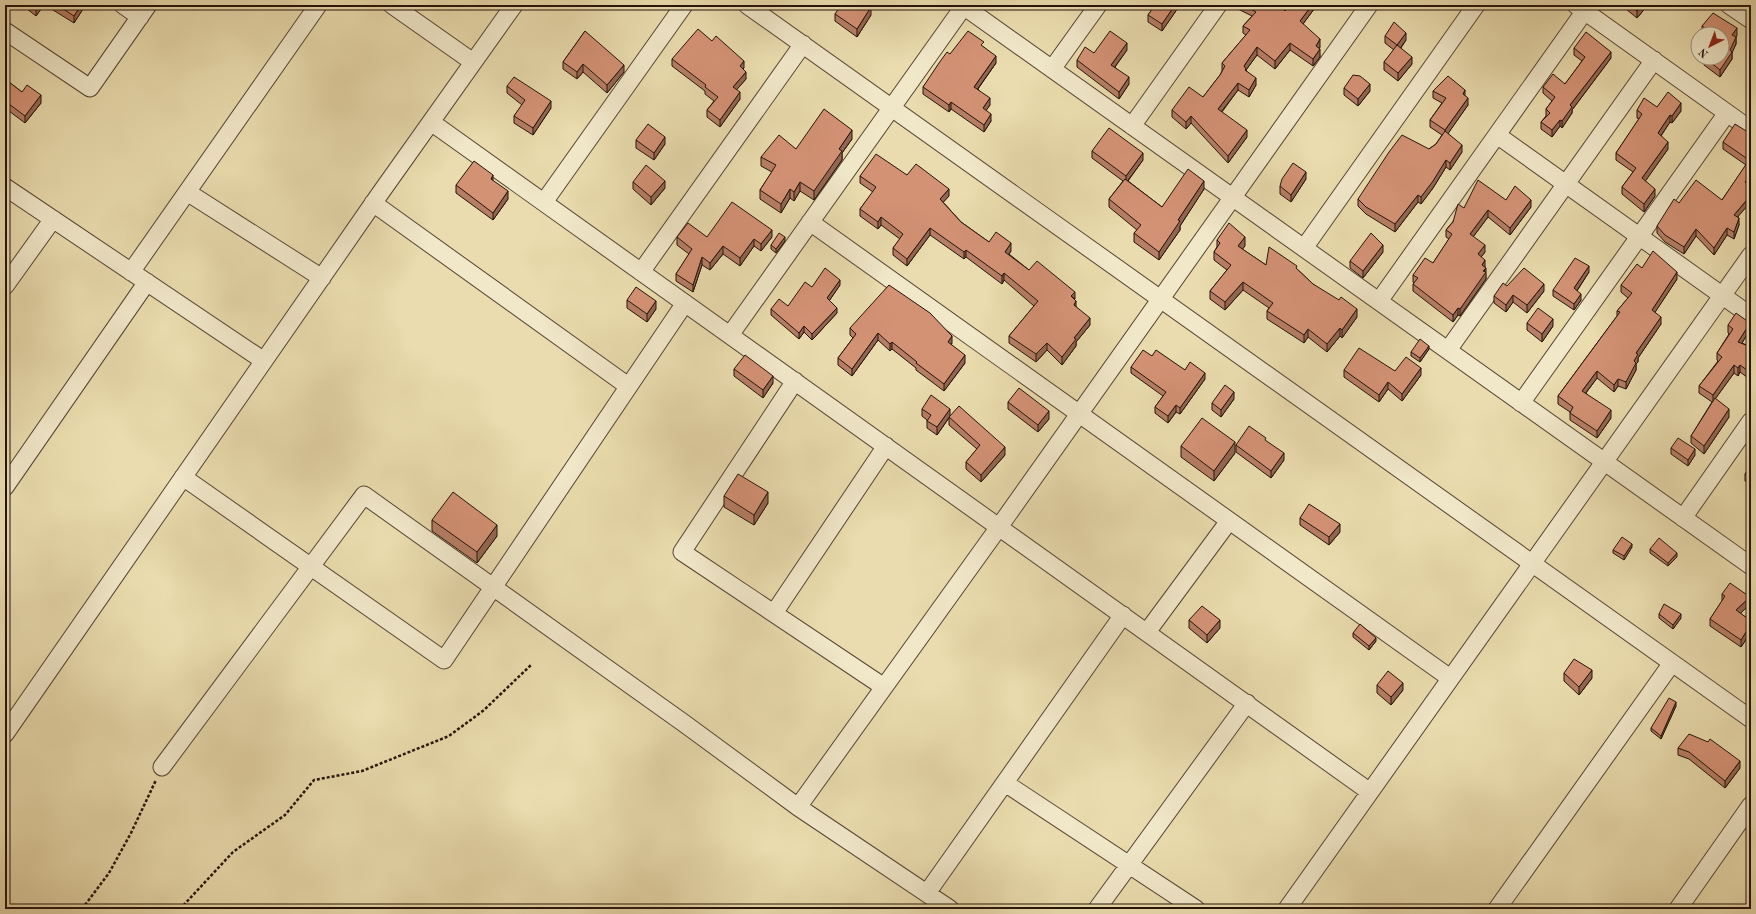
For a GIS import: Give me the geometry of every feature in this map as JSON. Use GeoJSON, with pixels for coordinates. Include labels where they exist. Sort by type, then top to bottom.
{"type":"FeatureCollection","features":[{"type":"Feature","properties":{"kind":"street"},"geometry":{"type":"LineString","coordinates":[[5,31],[90,88],[144,11],[123,5]]}},
{"type":"Feature","properties":{"kind":"street"},"geometry":{"type":"LineString","coordinates":[[131,272],[318,5]]}},
{"type":"Feature","properties":{"kind":"street"},"geometry":{"type":"LineString","coordinates":[[392,5],[473,62]]}},
{"type":"Feature","properties":{"kind":"street"},"geometry":{"type":"LineString","coordinates":[[5,734],[374,203],[514,5]]}},
{"type":"Feature","properties":{"kind":"street"},"geometry":{"type":"LineString","coordinates":[[544,202],[684,5]]}},
{"type":"Feature","properties":{"kind":"street"},"geometry":{"type":"LineString","coordinates":[[747,5],[1751,720]]}},
{"type":"Feature","properties":{"kind":"street"},"geometry":{"type":"LineString","coordinates":[[1052,69],[1098,5]]}},
{"type":"Feature","properties":{"kind":"street"},"geometry":{"type":"LineString","coordinates":[[1132,126],[1218,5]]}},
{"type":"Feature","properties":{"kind":"street"},"geometry":{"type":"LineString","coordinates":[[798,807],[1000,527],[1369,5]]}},
{"type":"Feature","properties":{"kind":"street"},"geometry":{"type":"LineString","coordinates":[[1304,248],[1476,5]]}},
{"type":"Feature","properties":{"kind":"street"},"geometry":{"type":"LineString","coordinates":[[1729,5],[1751,20]]}},
{"type":"Feature","properties":{"kind":"street"},"geometry":{"type":"LineString","coordinates":[[730,335],[963,6],[1751,566]]}},
{"type":"Feature","properties":{"kind":"street"},"geometry":{"type":"LineString","coordinates":[[1379,301],[1497,135],[1583,7],[1751,130]]}},
{"type":"Feature","properties":{"kind":"street"},"geometry":{"type":"LineString","coordinates":[[641,272],[803,44]]}},
{"type":"Feature","properties":{"kind":"street"},"geometry":{"type":"LineString","coordinates":[[1448,350],[1654,60]]}},
{"type":"Feature","properties":{"kind":"street"},"geometry":{"type":"LineString","coordinates":[[1521,403],[1727,113]]}},
{"type":"Feature","properties":{"kind":"street"},"geometry":{"type":"LineString","coordinates":[[431,122],[1370,792]]}},
{"type":"Feature","properties":{"kind":"street"},"geometry":{"type":"LineString","coordinates":[[1497,135],[1751,316]]}},
{"type":"Feature","properties":{"kind":"street"},"geometry":{"type":"LineString","coordinates":[[5,187],[264,361]]}},
{"type":"Feature","properties":{"kind":"street"},"geometry":{"type":"LineString","coordinates":[[187,192],[322,278]]}},
{"type":"Feature","properties":{"kind":"street"},"geometry":{"type":"LineString","coordinates":[[374,203],[628,386]]}},
{"type":"Feature","properties":{"kind":"street"},"geometry":{"type":"LineString","coordinates":[[5,286],[53,219]]}},
{"type":"Feature","properties":{"kind":"street"},"geometry":{"type":"LineString","coordinates":[[810,222],[1450,678]]}},
{"type":"Feature","properties":{"kind":"street"},"geometry":{"type":"LineString","coordinates":[[1287,909],[1751,255]]}},
{"type":"Feature","properties":{"kind":"street"},"geometry":{"type":"LineString","coordinates":[[5,487],[147,282]]}},
{"type":"Feature","properties":{"kind":"street"},"geometry":{"type":"LineString","coordinates":[[183,477],[444,660],[685,303]]}},
{"type":"Feature","properties":{"kind":"street"},"geometry":{"type":"LineString","coordinates":[[795,381],[682,552],[884,687]]}},
{"type":"Feature","properties":{"kind":"street"},"geometry":{"type":"LineString","coordinates":[[1683,518],[1751,421]]}},
{"type":"Feature","properties":{"kind":"street"},"geometry":{"type":"LineString","coordinates":[[774,613],[886,446]]}},
{"type":"Feature","properties":{"kind":"street"},"geometry":{"type":"LineString","coordinates":[[162,767],[364,496],[685,724],[798,807],[950,909]]}},
{"type":"Feature","properties":{"kind":"street"},"geometry":{"type":"LineString","coordinates":[[1147,632],[1229,520]]}},
{"type":"Feature","properties":{"kind":"street"},"geometry":{"type":"LineString","coordinates":[[927,893],[1123,615]]}},
{"type":"Feature","properties":{"kind":"street"},"geometry":{"type":"LineString","coordinates":[[1497,909],[1672,663]]}},
{"type":"Feature","properties":{"kind":"street"},"geometry":{"type":"LineString","coordinates":[[1097,909],[1247,703]]}},
{"type":"Feature","properties":{"kind":"street"},"geometry":{"type":"LineString","coordinates":[[1005,783],[1196,909]]}},
{"type":"Feature","properties":{"kind":"street"},"geometry":{"type":"LineString","coordinates":[[1678,909],[1751,806]]}},
{"type":"Feature","properties":{"kind":"path"},"geometry":{"type":"LineString","coordinates":[[180,909],[233,852],[285,815],[314,780],[362,771],[449,736],[484,710],[531,665]]}},
{"type":"Feature","properties":{"kind":"path"},"geometry":{"type":"LineString","coordinates":[[82,909],[109,873],[131,833],[162,767]]}},
{"type":"Feature","properties":{"kind":"building"},"geometry":{"type":"Polygon","coordinates":[[[31,5],[38,5],[36,9],[31,5]]]}},
{"type":"Feature","properties":{"kind":"building"},"geometry":{"type":"Polygon","coordinates":[[[57,5],[81,5],[74,16],[57,5]]]}},
{"type":"Feature","properties":{"kind":"building"},"geometry":{"type":"Polygon","coordinates":[[[841,5],[868,5],[871,7],[857,29],[835,14],[841,5]]]}},
{"type":"Feature","properties":{"kind":"building"},"geometry":{"type":"Polygon","coordinates":[[[1155,5],[1175,5],[1162,24],[1148,15],[1155,5]]]}},
{"type":"Feature","properties":{"kind":"building"},"geometry":{"type":"Polygon","coordinates":[[[1244,5],[1281,5],[1285,11],[1290,5],[1312,5],[1300,21],[1320,39],[1316,46],[1320,49],[1313,59],[1290,43],[1275,61],[1257,47],[1244,66],[1246,69],[1245,70],[1256,78],[1249,90],[1238,83],[1218,109],[1247,130],[1228,156],[1191,116],[1186,122],[1172,110],[1189,87],[1203,97],[1220,75],[1225,66],[1222,63],[1250,30],[1243,26],[1256,12],[1244,5]]]}},
{"type":"Feature","properties":{"kind":"building"},"geometry":{"type":"Polygon","coordinates":[[[1630,5],[1642,5],[1637,11],[1630,5]]]}},
{"type":"Feature","properties":{"kind":"building"},"geometry":{"type":"Polygon","coordinates":[[[1713,13],[1737,28],[1732,35],[1736,37],[1730,50],[1730,26],[1702,26],[1713,13]]]}},
{"type":"Feature","properties":{"kind":"building"},"geometry":{"type":"Polygon","coordinates":[[[1394,22],[1406,33],[1397,45],[1385,36],[1394,22]]]}},
{"type":"Feature","properties":{"kind":"building"},"geometry":{"type":"Polygon","coordinates":[[[698,29],[712,41],[716,36],[744,61],[740,66],[746,72],[733,87],[740,92],[720,120],[707,110],[718,97],[705,87],[706,85],[672,59],[698,29]]]}},
{"type":"Feature","properties":{"kind":"building"},"geometry":{"type":"Polygon","coordinates":[[[585,31],[624,65],[607,85],[583,64],[577,72],[563,62],[585,31]]]}},
{"type":"Feature","properties":{"kind":"building"},"geometry":{"type":"Polygon","coordinates":[[[968,31],[984,42],[981,45],[996,56],[974,87],[990,98],[983,108],[991,114],[984,125],[951,102],[949,105],[923,87],[947,52],[950,54],[968,31]]]}},
{"type":"Feature","properties":{"kind":"building"},"geometry":{"type":"Polygon","coordinates":[[[1110,31],[1127,43],[1111,65],[1129,77],[1119,92],[1077,60],[1085,47],[1094,53],[1110,31]]]}},
{"type":"Feature","properties":{"kind":"building"},"geometry":{"type":"Polygon","coordinates":[[[1586,32],[1611,52],[1570,105],[1572,107],[1562,121],[1560,120],[1552,130],[1541,122],[1550,113],[1546,109],[1555,97],[1543,87],[1553,74],[1565,84],[1585,57],[1574,48],[1586,32]]]}},
{"type":"Feature","properties":{"kind":"building"},"geometry":{"type":"Polygon","coordinates":[[[1397,45],[1412,57],[1398,73],[1384,62],[1397,45]]]}},
{"type":"Feature","properties":{"kind":"building"},"geometry":{"type":"Polygon","coordinates":[[[1715,66],[1723,66],[1720,70],[1715,66]]]}},
{"type":"Feature","properties":{"kind":"building"},"geometry":{"type":"Polygon","coordinates":[[[1353,75],[1360,76],[1370,84],[1358,99],[1344,88],[1353,75]]]}},
{"type":"Feature","properties":{"kind":"building"},"geometry":{"type":"Polygon","coordinates":[[[1448,76],[1465,90],[1463,94],[1468,98],[1445,130],[1430,120],[1446,98],[1433,91],[1448,76]]]}},
{"type":"Feature","properties":{"kind":"building"},"geometry":{"type":"Polygon","coordinates":[[[514,77],[551,101],[533,128],[514,116],[525,100],[507,86],[514,77]]]}},
{"type":"Feature","properties":{"kind":"building"},"geometry":{"type":"Polygon","coordinates":[[[5,79],[22,92],[27,85],[41,95],[25,116],[5,101],[5,79]]]}},
{"type":"Feature","properties":{"kind":"building"},"geometry":{"type":"Polygon","coordinates":[[[1668,92],[1681,103],[1672,116],[1670,115],[1658,133],[1668,142],[1642,178],[1655,189],[1644,204],[1622,187],[1636,168],[1616,153],[1642,114],[1637,110],[1644,98],[1657,107],[1668,92]]]}},
{"type":"Feature","properties":{"kind":"building"},"geometry":{"type":"Polygon","coordinates":[[[824,109],[852,130],[839,149],[842,151],[814,191],[800,182],[794,192],[790,189],[781,204],[760,190],[776,165],[761,157],[779,135],[796,149],[824,109]]]}},
{"type":"Feature","properties":{"kind":"building"},"geometry":{"type":"Polygon","coordinates":[[[648,124],[665,137],[654,153],[636,140],[648,124]]]}},
{"type":"Feature","properties":{"kind":"building"},"geometry":{"type":"Polygon","coordinates":[[[1735,124],[1751,134],[1751,175],[1745,182],[1751,187],[1751,195],[1734,215],[1739,218],[1734,232],[1727,228],[1714,248],[1696,229],[1684,247],[1665,235],[1657,226],[1674,199],[1679,203],[1696,180],[1722,200],[1749,160],[1723,142],[1735,124]]]}},
{"type":"Feature","properties":{"kind":"building"},"geometry":{"type":"Polygon","coordinates":[[[1109,128],[1143,153],[1126,176],[1092,151],[1109,128]]]}},
{"type":"Feature","properties":{"kind":"building"},"geometry":{"type":"Polygon","coordinates":[[[1445,131],[1462,145],[1450,163],[1446,160],[1421,197],[1418,195],[1395,224],[1366,207],[1358,199],[1402,135],[1429,149],[1436,144],[1445,131]]]}},
{"type":"Feature","properties":{"kind":"building"},"geometry":{"type":"Polygon","coordinates":[[[876,154],[907,175],[916,164],[949,189],[940,199],[961,222],[989,242],[996,232],[1011,243],[1005,252],[1029,270],[1037,261],[1075,292],[1071,296],[1076,301],[1074,305],[1090,318],[1074,338],[1076,339],[1062,357],[1047,343],[1036,354],[1009,336],[1038,301],[1004,273],[1002,276],[966,250],[964,252],[930,228],[907,259],[893,248],[903,234],[881,217],[878,222],[860,209],[876,187],[860,176],[876,154]]]}},
{"type":"Feature","properties":{"kind":"building"},"geometry":{"type":"Polygon","coordinates":[[[474,161],[493,175],[491,179],[508,191],[493,213],[456,185],[474,161]]]}},
{"type":"Feature","properties":{"kind":"building"},"geometry":{"type":"Polygon","coordinates":[[[1293,163],[1306,172],[1291,195],[1280,186],[1282,179],[1293,163]]]}},
{"type":"Feature","properties":{"kind":"building"},"geometry":{"type":"Polygon","coordinates":[[[646,165],[665,181],[651,197],[633,182],[646,165]]]}},
{"type":"Feature","properties":{"kind":"building"},"geometry":{"type":"Polygon","coordinates":[[[1188,169],[1204,181],[1159,252],[1134,233],[1141,225],[1109,199],[1125,179],[1162,207],[1188,169]]]}},
{"type":"Feature","properties":{"kind":"building"},"geometry":{"type":"Polygon","coordinates":[[[1478,180],[1506,200],[1515,186],[1531,200],[1510,228],[1488,210],[1470,234],[1485,245],[1478,254],[1485,260],[1482,265],[1486,268],[1483,271],[1486,272],[1460,309],[1458,308],[1453,315],[1413,284],[1418,278],[1413,275],[1425,258],[1433,263],[1452,234],[1446,230],[1453,222],[1458,204],[1464,208],[1478,180]]]}},
{"type":"Feature","properties":{"kind":"building"},"geometry":{"type":"Polygon","coordinates":[[[732,202],[772,230],[761,244],[754,239],[740,258],[723,246],[710,263],[702,257],[693,285],[676,274],[692,249],[677,237],[688,223],[707,237],[732,202]]]}},
{"type":"Feature","properties":{"kind":"building"},"geometry":{"type":"Polygon","coordinates":[[[1229,223],[1245,237],[1238,246],[1266,265],[1269,247],[1297,266],[1296,268],[1313,284],[1339,300],[1341,297],[1357,309],[1342,330],[1340,328],[1327,344],[1308,329],[1304,335],[1267,311],[1273,303],[1243,282],[1225,302],[1210,291],[1231,265],[1214,252],[1220,243],[1217,240],[1229,223]]]}},
{"type":"Feature","properties":{"kind":"building"},"geometry":{"type":"Polygon","coordinates":[[[779,233],[785,237],[776,249],[771,245],[779,233]]]}},
{"type":"Feature","properties":{"kind":"building"},"geometry":{"type":"Polygon","coordinates":[[[1371,233],[1383,245],[1363,271],[1350,261],[1371,233]]]}},
{"type":"Feature","properties":{"kind":"building"},"geometry":{"type":"Polygon","coordinates":[[[1653,251],[1677,272],[1652,310],[1661,317],[1636,353],[1638,354],[1634,361],[1636,363],[1626,382],[1618,379],[1614,385],[1597,371],[1582,391],[1611,410],[1597,431],[1570,413],[1573,407],[1558,396],[1620,312],[1617,311],[1632,293],[1621,285],[1637,264],[1642,268],[1653,251]]]}},
{"type":"Feature","properties":{"kind":"building"},"geometry":{"type":"Polygon","coordinates":[[[1575,258],[1589,266],[1574,288],[1581,294],[1574,304],[1553,290],[1575,258]]]}},
{"type":"Feature","properties":{"kind":"building"},"geometry":{"type":"Polygon","coordinates":[[[825,268],[840,280],[827,298],[837,308],[812,334],[804,326],[799,333],[771,309],[779,299],[788,306],[805,282],[812,287],[825,268]]]}},
{"type":"Feature","properties":{"kind":"building"},"geometry":{"type":"Polygon","coordinates":[[[1524,268],[1544,284],[1527,305],[1513,295],[1506,305],[1494,296],[1503,283],[1507,286],[1524,268]]]}},
{"type":"Feature","properties":{"kind":"building"},"geometry":{"type":"Polygon","coordinates":[[[889,285],[930,313],[952,336],[948,342],[965,355],[944,384],[916,363],[917,362],[892,342],[890,344],[878,333],[852,369],[838,358],[856,334],[850,328],[889,285]]]}},
{"type":"Feature","properties":{"kind":"building"},"geometry":{"type":"Polygon","coordinates":[[[636,287],[656,301],[647,314],[627,300],[636,287]]]}},
{"type":"Feature","properties":{"kind":"building"},"geometry":{"type":"Polygon","coordinates":[[[1538,308],[1553,319],[1542,334],[1527,323],[1538,308]]]}},
{"type":"Feature","properties":{"kind":"building"},"geometry":{"type":"Polygon","coordinates":[[[1736,313],[1750,323],[1738,342],[1751,347],[1751,373],[1740,365],[1738,368],[1734,365],[1713,395],[1699,386],[1722,357],[1717,353],[1733,329],[1728,325],[1736,313]]]}},
{"type":"Feature","properties":{"kind":"building"},"geometry":{"type":"Polygon","coordinates":[[[1420,339],[1429,346],[1420,358],[1411,352],[1420,339]]]}},
{"type":"Feature","properties":{"kind":"building"},"geometry":{"type":"Polygon","coordinates":[[[1359,348],[1395,371],[1406,357],[1421,368],[1402,394],[1388,382],[1379,395],[1344,370],[1359,348]]]}},
{"type":"Feature","properties":{"kind":"building"},"geometry":{"type":"Polygon","coordinates":[[[1143,350],[1152,356],[1156,350],[1185,370],[1190,362],[1205,373],[1180,408],[1176,405],[1168,416],[1155,407],[1166,392],[1131,367],[1143,350]]]}},
{"type":"Feature","properties":{"kind":"building"},"geometry":{"type":"Polygon","coordinates":[[[745,355],[773,376],[763,390],[734,369],[745,355]]]}},
{"type":"Feature","properties":{"kind":"building"},"geometry":{"type":"Polygon","coordinates":[[[1225,385],[1234,392],[1221,410],[1212,403],[1225,385]]]}},
{"type":"Feature","properties":{"kind":"building"},"geometry":{"type":"Polygon","coordinates":[[[1019,388],[1049,411],[1038,425],[1008,402],[1019,388]]]}},
{"type":"Feature","properties":{"kind":"building"},"geometry":{"type":"Polygon","coordinates":[[[931,395],[950,409],[937,427],[927,421],[931,415],[922,409],[931,395]]]}},
{"type":"Feature","properties":{"kind":"building"},"geometry":{"type":"Polygon","coordinates":[[[1715,398],[1729,409],[1704,446],[1691,436],[1715,398]]]}},
{"type":"Feature","properties":{"kind":"building"},"geometry":{"type":"Polygon","coordinates":[[[959,406],[1005,447],[981,475],[966,462],[980,445],[949,417],[959,406]]]}},
{"type":"Feature","properties":{"kind":"building"},"geometry":{"type":"Polygon","coordinates":[[[1202,418],[1235,442],[1214,471],[1181,446],[1202,418]]]}},
{"type":"Feature","properties":{"kind":"building"},"geometry":{"type":"Polygon","coordinates":[[[1249,426],[1266,438],[1265,440],[1284,453],[1271,471],[1236,445],[1249,426]]]}},
{"type":"Feature","properties":{"kind":"building"},"geometry":{"type":"Polygon","coordinates":[[[1678,438],[1695,449],[1688,460],[1671,448],[1678,438]]]}},
{"type":"Feature","properties":{"kind":"building"},"geometry":{"type":"Polygon","coordinates":[[[1751,466],[1751,478],[1745,474],[1751,466]]]}},
{"type":"Feature","properties":{"kind":"building"},"geometry":{"type":"Polygon","coordinates":[[[738,474],[768,492],[754,515],[724,496],[738,474]]]}},
{"type":"Feature","properties":{"kind":"building"},"geometry":{"type":"Polygon","coordinates":[[[453,492],[497,525],[477,552],[432,520],[453,492]]]}},
{"type":"Feature","properties":{"kind":"building"},"geometry":{"type":"Polygon","coordinates":[[[1309,504],[1340,524],[1329,537],[1300,518],[1309,504]]]}},
{"type":"Feature","properties":{"kind":"building"},"geometry":{"type":"Polygon","coordinates":[[[1622,537],[1632,544],[1624,556],[1613,550],[1622,537]]]}},
{"type":"Feature","properties":{"kind":"building"},"geometry":{"type":"Polygon","coordinates":[[[1659,538],[1677,553],[1668,563],[1650,549],[1659,538]]]}},
{"type":"Feature","properties":{"kind":"building"},"geometry":{"type":"Polygon","coordinates":[[[1730,583],[1750,597],[1736,610],[1751,621],[1751,624],[1741,640],[1710,619],[1725,596],[1722,594],[1730,583]]]}},
{"type":"Feature","properties":{"kind":"building"},"geometry":{"type":"Polygon","coordinates":[[[1664,604],[1681,614],[1673,625],[1659,614],[1664,604]]]}},
{"type":"Feature","properties":{"kind":"building"},"geometry":{"type":"Polygon","coordinates":[[[1202,606],[1220,620],[1207,635],[1189,620],[1202,606]]]}},
{"type":"Feature","properties":{"kind":"building"},"geometry":{"type":"Polygon","coordinates":[[[1360,624],[1376,638],[1369,646],[1353,633],[1360,624]]]}},
{"type":"Feature","properties":{"kind":"building"},"geometry":{"type":"Polygon","coordinates":[[[1574,659],[1592,670],[1579,687],[1564,673],[1574,659]]]}},
{"type":"Feature","properties":{"kind":"building"},"geometry":{"type":"Polygon","coordinates":[[[1388,671],[1403,683],[1391,697],[1377,685],[1388,671]]]}},
{"type":"Feature","properties":{"kind":"building"},"geometry":{"type":"Polygon","coordinates":[[[1669,698],[1676,702],[1661,736],[1651,728],[1669,698]]]}},
{"type":"Feature","properties":{"kind":"building"},"geometry":{"type":"Polygon","coordinates":[[[1689,734],[1708,742],[1710,739],[1740,761],[1725,781],[1689,752],[1678,748],[1689,734]]]}}]}
